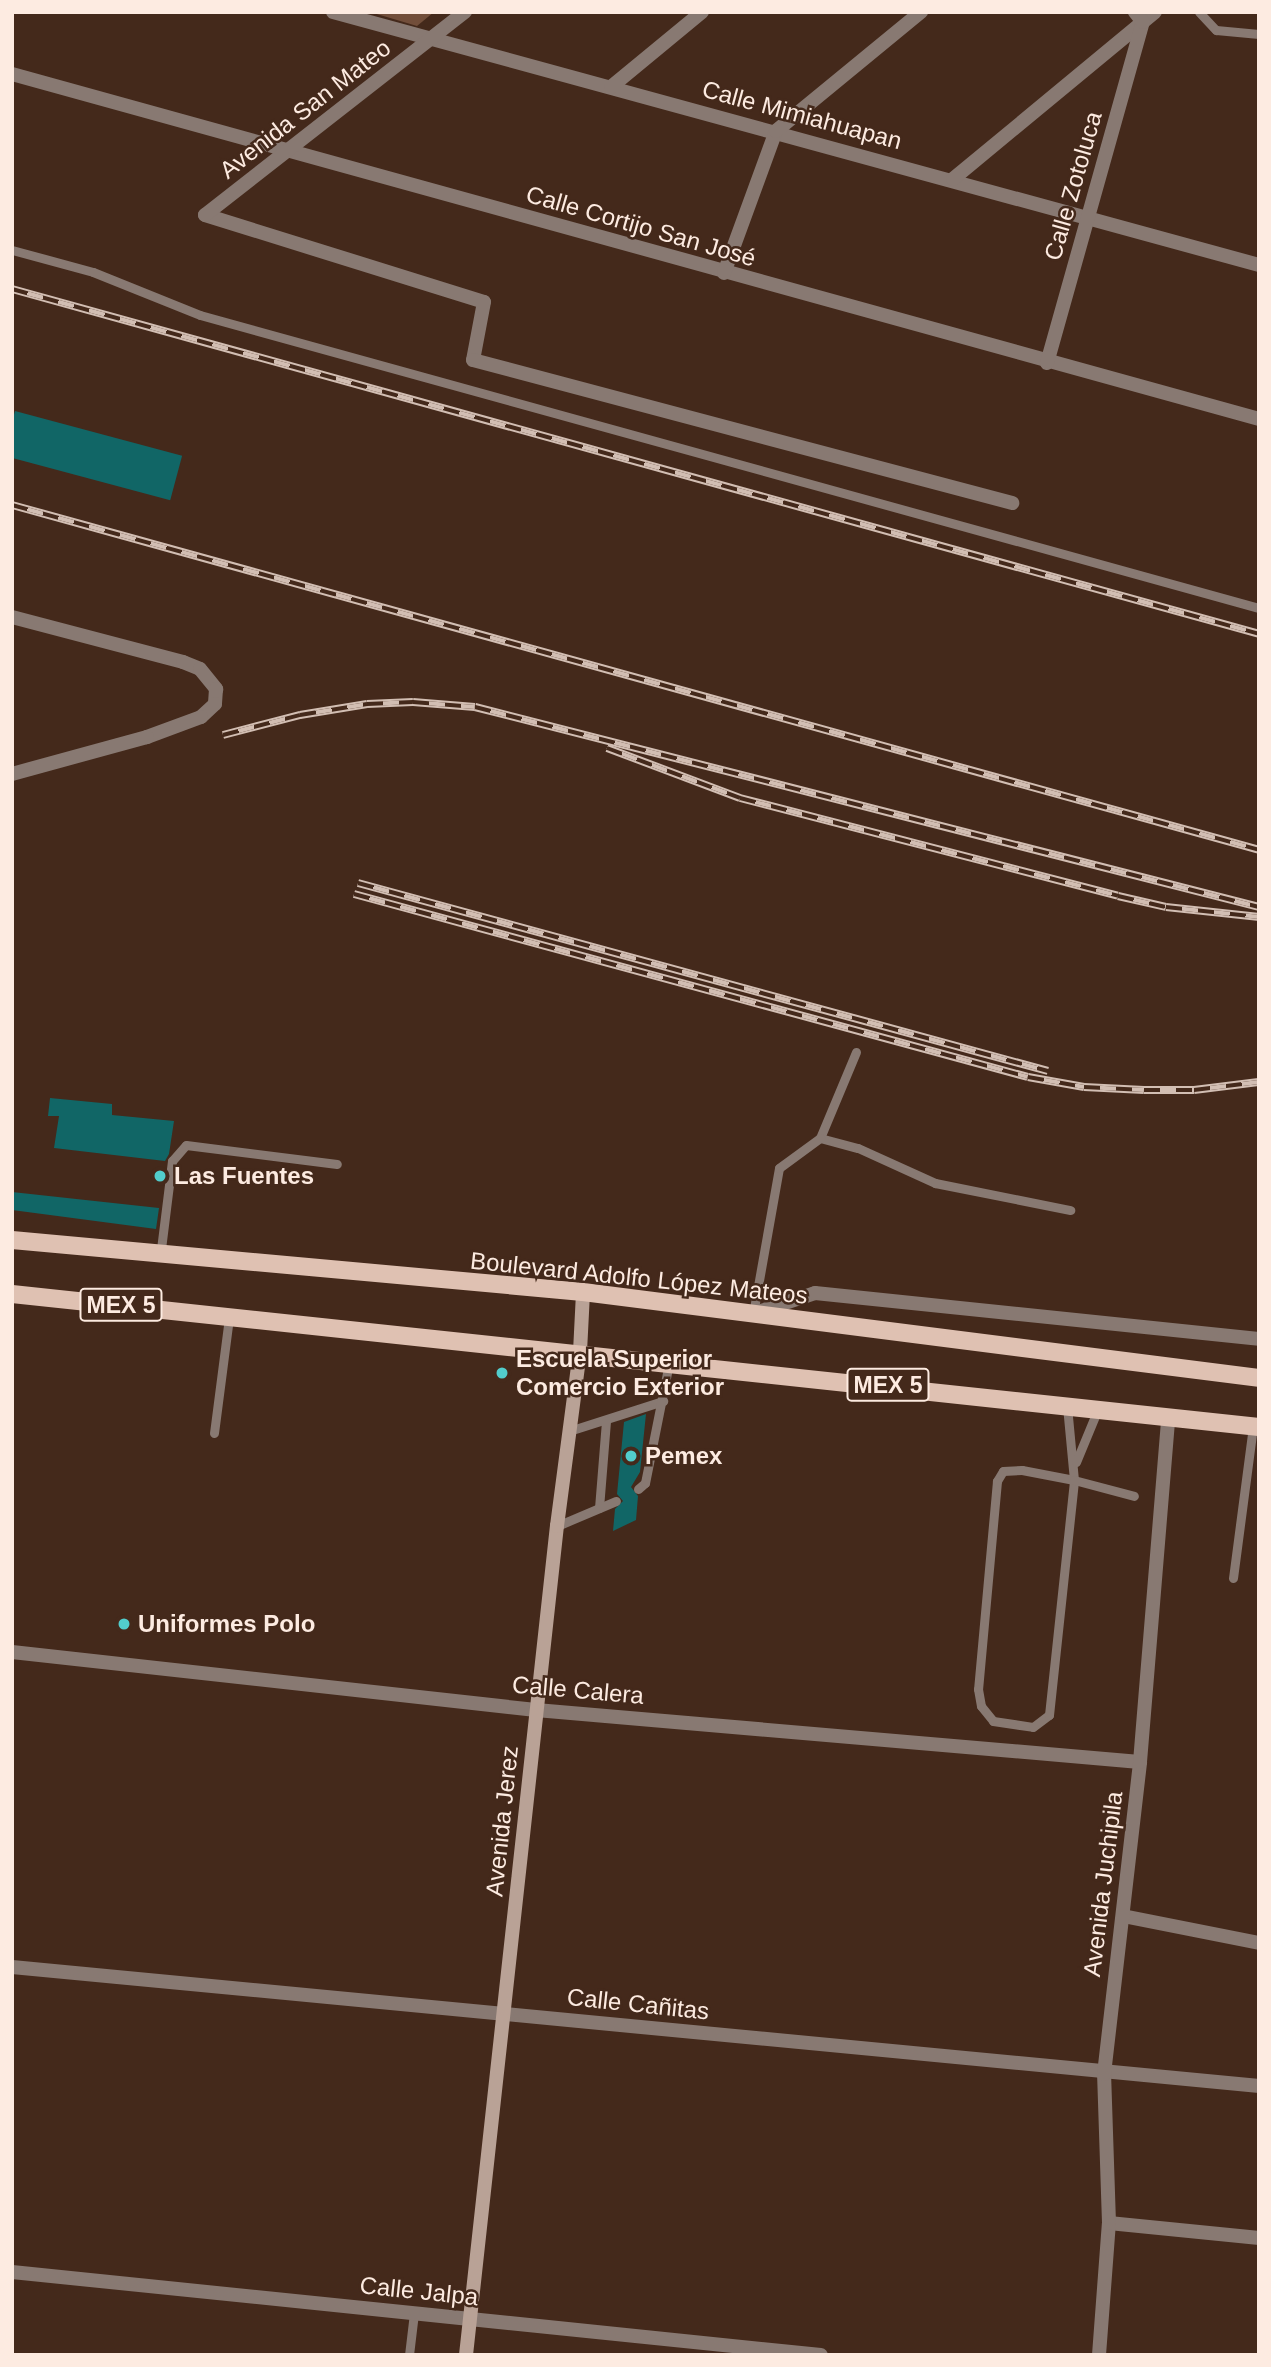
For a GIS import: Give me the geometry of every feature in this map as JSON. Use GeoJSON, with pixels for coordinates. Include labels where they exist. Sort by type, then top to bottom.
{"type":"FeatureCollection","features":[{"type":"Feature","properties":{"kind":"main road","name":"Boulevard Adolfo López Mateos"},"geometry":{"type":"LineString","coordinates":[[12,1240],[160,1257],[583,1292],[1259,1378]]}},
{"type":"Feature","properties":{"kind":"main road","name":"MEX 5"},"geometry":{"type":"LineString","coordinates":[[12,1294],[1067,1404],[1256,1427]]}},
{"type":"Feature","properties":{"kind":"street","name":"Calle Mimiahuapan"},"geometry":{"type":"LineString","coordinates":[[333,12],[953,179],[1259,265]]}},
{"type":"Feature","properties":{"kind":"street","name":"Avenida San Mateo"},"geometry":{"type":"LineString","coordinates":[[465,12],[205,215],[484,302],[473,360],[1012,503]]}},
{"type":"Feature","properties":{"kind":"street"},"geometry":{"type":"LineString","coordinates":[[611,88],[702,12]]}},
{"type":"Feature","properties":{"kind":"street"},"geometry":{"type":"LineString","coordinates":[[724,273],[776,131],[921,12]]}},
{"type":"Feature","properties":{"kind":"street"},"geometry":{"type":"LineString","coordinates":[[953,179],[1139,17],[1155,12]]}},
{"type":"Feature","properties":{"kind":"street","name":"Calle Zotoluca"},"geometry":{"type":"LineString","coordinates":[[1047,363],[1089,217],[1139,17]]}},
{"type":"Feature","properties":{"kind":"street","name":"Calle Cortijo San José"},"geometry":{"type":"LineString","coordinates":[[12,74],[1047,363],[1259,419]]}},
{"type":"Feature","properties":{"kind":"street"},"geometry":{"type":"LineString","coordinates":[[12,617],[191,665],[209,677],[216,689],[215,704],[201,718],[147,737],[13,773]]}},
{"type":"Feature","properties":{"kind":"street","name":"Avenida Jerez"},"geometry":{"type":"LineString","coordinates":[[466,2355],[506,2014],[557,1526],[580,1352],[583,1292]]}},
{"type":"Feature","properties":{"kind":"street"},"geometry":{"type":"LineString","coordinates":[[753,1314],[815,1293],[1259,1339]]}},
{"type":"Feature","properties":{"kind":"street","name":"Avenida Juchipila"},"geometry":{"type":"LineString","coordinates":[[1099,2355],[1109,2223],[1104,2074],[1140,1762],[1168,1418]]}},
{"type":"Feature","properties":{"kind":"street","name":"Calle Calera"},"geometry":{"type":"LineString","coordinates":[[12,1652],[537,1710],[1140,1762]]}},
{"type":"Feature","properties":{"kind":"street"},"geometry":{"type":"LineString","coordinates":[[1123,1916],[1259,1943]]}},
{"type":"Feature","properties":{"kind":"street","name":"Calle Cañitas"},"geometry":{"type":"LineString","coordinates":[[12,1967],[1104,2074],[1259,2086]]}},
{"type":"Feature","properties":{"kind":"street"},"geometry":{"type":"LineString","coordinates":[[1109,2223],[1259,2238]]}},
{"type":"Feature","properties":{"kind":"street","name":"Calle Jalpa"},"geometry":{"type":"LineString","coordinates":[[12,2272],[821,2355]]}},
{"type":"Feature","properties":{"kind":"lane"},"geometry":{"type":"LineString","coordinates":[[1199,12],[1216,30],[1259,34]]}},
{"type":"Feature","properties":{"kind":"lane"},"geometry":{"type":"LineString","coordinates":[[12,250],[93,272],[200,315],[1259,608]]}},
{"type":"Feature","properties":{"kind":"lane"},"geometry":{"type":"LineString","coordinates":[[753,1314],[779,1167],[820,1138],[856,1052]]}},
{"type":"Feature","properties":{"kind":"lane"},"geometry":{"type":"LineString","coordinates":[[820,1138],[858,1148],[935,1183],[1070,1210]]}},
{"type":"Feature","properties":{"kind":"lane"},"geometry":{"type":"LineString","coordinates":[[160,1257],[172,1161],[186,1144],[337,1164]]}},
{"type":"Feature","properties":{"kind":"lane"},"geometry":{"type":"LineString","coordinates":[[214,1433],[229,1316]]}},
{"type":"Feature","properties":{"kind":"lane"},"geometry":{"type":"LineString","coordinates":[[638,1489],[645,1483],[669,1362]]}},
{"type":"Feature","properties":{"kind":"lane"},"geometry":{"type":"LineString","coordinates":[[569,1431],[663,1401]]}},
{"type":"Feature","properties":{"kind":"lane"},"geometry":{"type":"LineString","coordinates":[[1067,1404],[1075,1464],[1074,1480],[1049,1715],[1033,1727],[993,1721],[981,1706],[978,1689],[996,1481],[1003,1472],[1022,1469],[1074,1480],[1134,1496]]}},
{"type":"Feature","properties":{"kind":"lane"},"geometry":{"type":"LineString","coordinates":[[1075,1464],[1098,1409]]}},
{"type":"Feature","properties":{"kind":"lane"},"geometry":{"type":"LineString","coordinates":[[599,1508],[606,1421]]}},
{"type":"Feature","properties":{"kind":"lane"},"geometry":{"type":"LineString","coordinates":[[1233,1578],[1256,1427]]}},
{"type":"Feature","properties":{"kind":"lane"},"geometry":{"type":"LineString","coordinates":[[557,1526],[616,1501]]}},
{"type":"Feature","properties":{"kind":"lane"},"geometry":{"type":"LineString","coordinates":[[409,2355],[414,2313]]}},
{"type":"Feature","properties":{"kind":"shaded area"},"geometry":{"type":"Polygon","coordinates":[[[370,12],[434,12],[417,26],[370,12]]]}},
{"type":"Feature","properties":{"kind":"building"},"geometry":{"type":"Polygon","coordinates":[[[15,411],[182,456],[170,500],[12,458],[12,422],[15,411]]]}},
{"type":"Feature","properties":{"kind":"building","name":"Las Fuentes"},"geometry":{"type":"Polygon","coordinates":[[[50,1098],[112,1104],[112,1115],[174,1121],[169,1154],[165,1161],[54,1148],[59,1116],[48,1116],[50,1098]]]}},
{"type":"Feature","properties":{"kind":"building"},"geometry":{"type":"Polygon","coordinates":[[[12,1192],[159,1208],[156,1229],[12,1210],[12,1192]]]}},
{"type":"Feature","properties":{"kind":"building","name":"Pemex"},"geometry":{"type":"Polygon","coordinates":[[[646,1414],[640,1472],[631,1487],[638,1496],[636,1520],[613,1531],[615,1509],[623,1501],[617,1494],[624,1422],[646,1414]]]}},
{"type":"Feature","properties":{"kind":"railway"},"geometry":{"type":"LineString","coordinates":[[12,289],[1259,634]]}},
{"type":"Feature","properties":{"kind":"railway"},"geometry":{"type":"LineString","coordinates":[[12,505],[1259,850]]}},
{"type":"Feature","properties":{"kind":"railway"},"geometry":{"type":"LineString","coordinates":[[223,735],[300,715],[367,704],[413,702],[475,707],[1259,907]]}},
{"type":"Feature","properties":{"kind":"railway"},"geometry":{"type":"LineString","coordinates":[[607,748],[740,798],[1118,896],[1166,907],[1259,917]]}},
{"type":"Feature","properties":{"kind":"railway"},"geometry":{"type":"LineString","coordinates":[[358,883],[1048,1071]]}},
{"type":"Feature","properties":{"kind":"railway"},"geometry":{"type":"LineString","coordinates":[[354,894],[1028,1077],[1084,1087],[1144,1090],[1194,1090],[1259,1082]]}},
{"type":"Feature","properties":{"kind":"place","name":"Las Fuentes"},"geometry":{"type":"Point","coordinates":[160,1176]}},
{"type":"Feature","properties":{"kind":"place","name":"Escuela Superior Comercio Exterior"},"geometry":{"type":"Point","coordinates":[502,1373]}},
{"type":"Feature","properties":{"kind":"place","name":"Pemex"},"geometry":{"type":"Point","coordinates":[631,1456]}},
{"type":"Feature","properties":{"kind":"place","name":"Uniformes Polo"},"geometry":{"type":"Point","coordinates":[124,1624]}}]}
